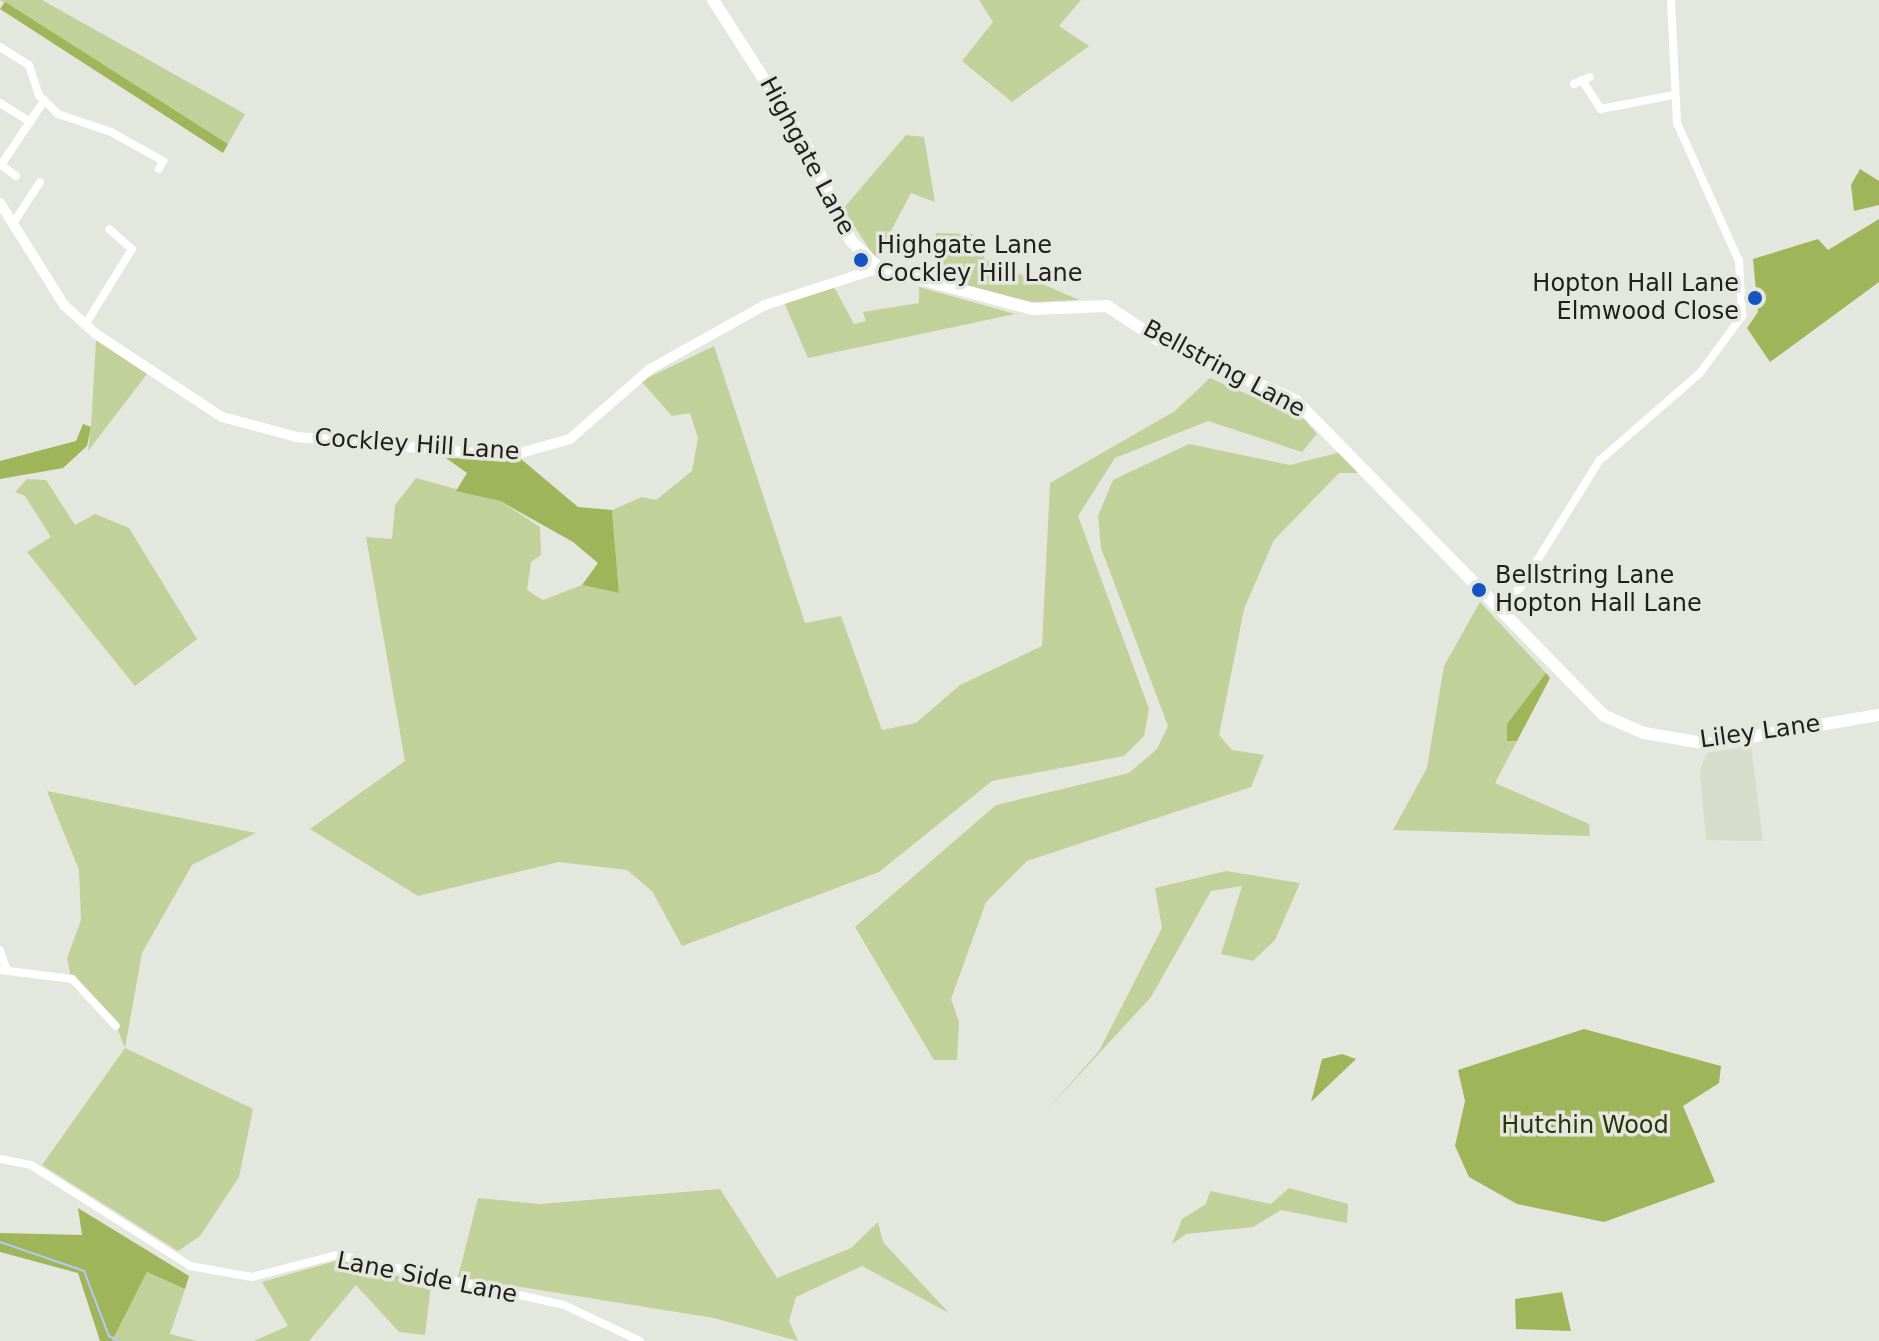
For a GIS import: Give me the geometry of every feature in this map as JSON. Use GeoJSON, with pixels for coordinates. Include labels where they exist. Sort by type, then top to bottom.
{"type":"FeatureCollection","features":[{"type":"Feature","properties":{"kind":"main road","name":"Highgate Lane"},"geometry":{"type":"LineString","coordinates":[[713,0],[806,145],[851,241],[879,268]]}},
{"type":"Feature","properties":{"kind":"main road","name":"Bellstring Lane"},"geometry":{"type":"LineString","coordinates":[[879,268],[1033,309],[1107,306],[1157,339],[1296,401],[1500,605]]}},
{"type":"Feature","properties":{"kind":"main road","name":"Liley Lane"},"geometry":{"type":"LineString","coordinates":[[1500,605],[1558,675],[1605,716],[1644,733],[1709,744],[1879,715]]}},
{"type":"Feature","properties":{"kind":"street"},"geometry":{"type":"LineString","coordinates":[[1500,605],[1520,588],[1599,461],[1700,373],[1742,316],[1745,280],[1700,186],[1673,95],[1671,0]]}},
{"type":"Feature","properties":{"kind":"street"},"geometry":{"type":"LineString","coordinates":[[0,47],[29,65],[44,101],[163,161],[159,169]]}},
{"type":"Feature","properties":{"kind":"street"},"geometry":{"type":"LineString","coordinates":[[1582,80],[1601,109],[1673,95]]}},
{"type":"Feature","properties":{"kind":"street"},"geometry":{"type":"LineString","coordinates":[[16,176],[1,165],[44,101]]}},
{"type":"Feature","properties":{"kind":"street"},"geometry":{"type":"LineString","coordinates":[[0,103],[30,122]]}},
{"type":"Feature","properties":{"kind":"street"},"geometry":{"type":"LineString","coordinates":[[16,219],[40,182]]}},
{"type":"Feature","properties":{"kind":"street","name":"Cockley Hill Lane"},"geometry":{"type":"LineString","coordinates":[[0,203],[16,219],[64,305],[85,325],[191,398],[248,425],[324,440],[510,456],[570,439],[650,369],[765,305],[879,268]]}},
{"type":"Feature","properties":{"kind":"street"},"geometry":{"type":"LineString","coordinates":[[85,325],[132,249],[109,229]]}},
{"type":"Feature","properties":{"kind":"street"},"geometry":{"type":"LineString","coordinates":[[0,950],[3,969],[72,979],[116,1026]]}},
{"type":"Feature","properties":{"kind":"street","name":"Lane Side Lane"},"geometry":{"type":"LineString","coordinates":[[0,1159],[31,1165],[190,1266],[252,1277],[337,1255],[564,1305],[640,1341]]}},
{"type":"Feature","properties":{"kind":"shaded area"},"geometry":{"type":"Polygon","coordinates":[[[1751,746],[1763,841],[1706,840],[1700,770],[1707,753],[1751,746]]]}},
{"type":"Feature","properties":{"kind":"green space"},"geometry":{"type":"Polygon","coordinates":[[[0,0],[42,0],[245,114],[228,144],[0,0]]]}},
{"type":"Feature","properties":{"kind":"green space"},"geometry":{"type":"Polygon","coordinates":[[[979,0],[1081,0],[1059,26],[1089,46],[1012,102],[962,61],[993,22],[979,0]]]}},
{"type":"Feature","properties":{"kind":"green space"},"geometry":{"type":"Polygon","coordinates":[[[5,2],[228,144],[223,153],[0,9],[5,2]]]}},
{"type":"Feature","properties":{"kind":"green space"},"geometry":{"type":"Polygon","coordinates":[[[906,135],[924,137],[935,202],[911,193],[876,259],[843,209],[906,135]]]}},
{"type":"Feature","properties":{"kind":"green space"},"geometry":{"type":"Polygon","coordinates":[[[1860,169],[1879,181],[1879,205],[1854,211],[1851,185],[1860,169]]]}},
{"type":"Feature","properties":{"kind":"green space"},"geometry":{"type":"Polygon","coordinates":[[[1879,219],[1879,282],[1770,362],[1747,328],[1758,312],[1753,259],[1818,239],[1828,250],[1879,219]]]}},
{"type":"Feature","properties":{"kind":"green space"},"geometry":{"type":"Polygon","coordinates":[[[936,233],[973,234],[985,259],[1079,300],[1031,302],[932,279],[945,253],[935,248],[936,233]]]}},
{"type":"Feature","properties":{"kind":"green space"},"geometry":{"type":"Polygon","coordinates":[[[833,285],[854,324],[866,321],[863,312],[919,303],[919,287],[1015,314],[808,358],[783,300],[833,285]]]}},
{"type":"Feature","properties":{"kind":"green space"},"geometry":{"type":"Polygon","coordinates":[[[96,340],[147,374],[88,451],[91,427],[96,340]]]}},
{"type":"Feature","properties":{"kind":"green space"},"geometry":{"type":"Polygon","coordinates":[[[714,346],[805,623],[841,616],[882,730],[916,723],[960,685],[1042,646],[1050,483],[1175,411],[1210,378],[1304,419],[1317,434],[1302,452],[1208,421],[1115,458],[1078,516],[1149,709],[1144,736],[1124,756],[992,781],[879,872],[682,946],[652,891],[627,870],[559,862],[418,896],[310,829],[405,761],[366,537],[392,539],[395,505],[416,478],[500,501],[540,527],[541,555],[531,562],[527,590],[543,600],[582,585],[619,593],[612,510],[642,497],[656,500],[692,471],[698,438],[690,413],[672,416],[641,381],[714,346]]]}},
{"type":"Feature","properties":{"kind":"green space"},"geometry":{"type":"Polygon","coordinates":[[[83,424],[91,427],[87,446],[63,468],[0,479],[0,461],[76,441],[83,424]]]}},
{"type":"Feature","properties":{"kind":"green space"},"geometry":{"type":"Polygon","coordinates":[[[1189,444],[1290,465],[1341,452],[1362,473],[1339,473],[1274,540],[1244,609],[1219,735],[1232,750],[1264,755],[1251,787],[1027,861],[986,902],[951,999],[959,1022],[957,1060],[934,1060],[855,927],[996,805],[1129,773],[1157,749],[1168,726],[1101,548],[1098,516],[1113,480],[1189,444]]]}},
{"type":"Feature","properties":{"kind":"green space"},"geometry":{"type":"Polygon","coordinates":[[[446,458],[521,459],[578,507],[612,510],[619,593],[582,585],[598,563],[573,542],[500,501],[456,491],[467,473],[446,458]]]}},
{"type":"Feature","properties":{"kind":"green space"},"geometry":{"type":"Polygon","coordinates":[[[27,479],[46,480],[75,525],[95,514],[129,528],[197,639],[135,686],[27,552],[51,537],[25,496],[15,492],[27,479]]]}},
{"type":"Feature","properties":{"kind":"green space"},"geometry":{"type":"Polygon","coordinates":[[[1480,602],[1546,673],[1508,724],[1507,741],[1517,741],[1495,783],[1589,824],[1590,836],[1393,830],[1427,768],[1444,666],[1480,602]]]}},
{"type":"Feature","properties":{"kind":"green space"},"geometry":{"type":"Polygon","coordinates":[[[1546,673],[1550,678],[1517,741],[1507,741],[1507,724],[1546,673]]]}},
{"type":"Feature","properties":{"kind":"green space"},"geometry":{"type":"Polygon","coordinates":[[[47,791],[256,833],[192,865],[142,953],[125,1048],[116,1025],[73,987],[67,958],[81,920],[79,870],[47,791]]]}},
{"type":"Feature","properties":{"kind":"green space"},"geometry":{"type":"Polygon","coordinates":[[[1226,871],[1300,883],[1275,940],[1253,961],[1221,954],[1242,886],[1211,891],[1151,997],[1044,1113],[1099,1051],[1162,928],[1155,888],[1226,871]]]}},
{"type":"Feature","properties":{"kind":"green space","name":"Hutchin Wood"},"geometry":{"type":"Polygon","coordinates":[[[1584,1029],[1721,1066],[1719,1083],[1683,1106],[1715,1182],[1604,1222],[1517,1204],[1469,1177],[1455,1146],[1465,1101],[1458,1070],[1584,1029]]]}},
{"type":"Feature","properties":{"kind":"green space"},"geometry":{"type":"Polygon","coordinates":[[[125,1048],[253,1109],[239,1177],[200,1236],[178,1251],[42,1165],[125,1048]]]}},
{"type":"Feature","properties":{"kind":"green space"},"geometry":{"type":"Polygon","coordinates":[[[1342,1054],[1356,1059],[1311,1102],[1322,1059],[1342,1054]]]}},
{"type":"Feature","properties":{"kind":"green space"},"geometry":{"type":"Polygon","coordinates":[[[1289,1188],[1348,1204],[1347,1223],[1281,1210],[1253,1227],[1186,1234],[1172,1244],[1182,1219],[1206,1204],[1210,1191],[1271,1204],[1289,1188]]]}},
{"type":"Feature","properties":{"kind":"green space"},"geometry":{"type":"Polygon","coordinates":[[[720,1189],[777,1278],[851,1248],[878,1222],[883,1242],[949,1313],[862,1266],[796,1297],[789,1321],[798,1341],[714,1318],[458,1277],[478,1198],[540,1204],[720,1189]]]}},
{"type":"Feature","properties":{"kind":"green space"},"geometry":{"type":"Polygon","coordinates":[[[78,1208],[189,1276],[185,1289],[147,1272],[112,1341],[100,1341],[78,1273],[0,1252],[0,1233],[82,1235],[78,1208]]]}},
{"type":"Feature","properties":{"kind":"green space"},"geometry":{"type":"Polygon","coordinates":[[[339,1260],[431,1285],[425,1335],[399,1332],[356,1285],[309,1341],[254,1341],[288,1326],[262,1282],[339,1260]]]}},
{"type":"Feature","properties":{"kind":"green space"},"geometry":{"type":"Polygon","coordinates":[[[147,1272],[185,1289],[170,1334],[197,1341],[112,1341],[147,1272]]]}},
{"type":"Feature","properties":{"kind":"green space"},"geometry":{"type":"Polygon","coordinates":[[[1562,1292],[1571,1331],[1516,1329],[1515,1299],[1562,1292]]]}},
{"type":"Feature","properties":{"kind":"waterway"},"geometry":{"type":"LineString","coordinates":[[0,1242],[84,1271],[109,1336],[119,1341]]}},
{"type":"Feature","properties":{"kind":"place","name":"Highgate Lane Cockley Hill Lane"},"geometry":{"type":"Point","coordinates":[861,260]}},
{"type":"Feature","properties":{"kind":"place","name":"Hopton Hall Lane Elmwood Close"},"geometry":{"type":"Point","coordinates":[1755,298]}},
{"type":"Feature","properties":{"kind":"place","name":"Bellstring Lane Hopton Hall Lane"},"geometry":{"type":"Point","coordinates":[1479,590]}}]}
